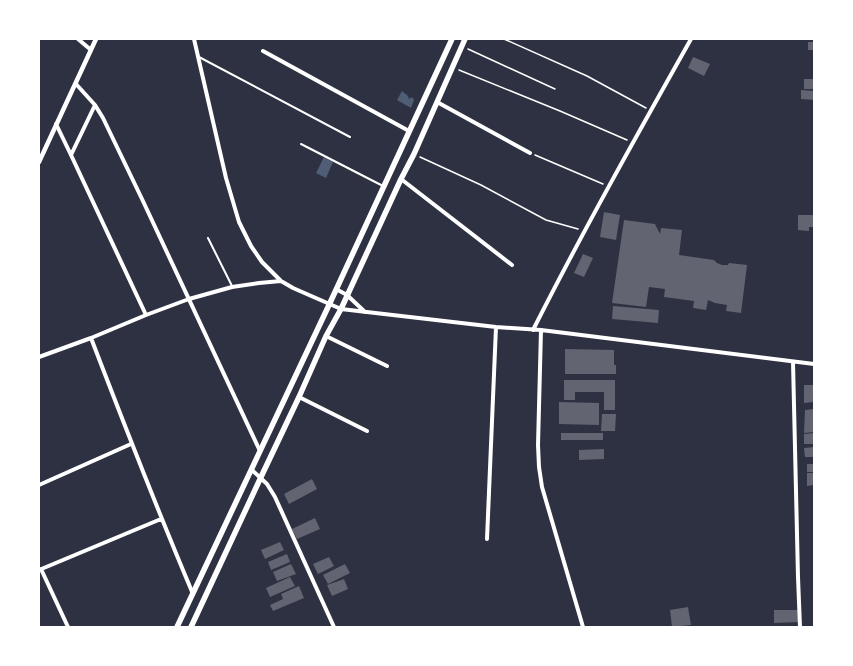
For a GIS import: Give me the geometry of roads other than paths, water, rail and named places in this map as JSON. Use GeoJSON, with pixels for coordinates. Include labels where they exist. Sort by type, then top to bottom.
{"type":"FeatureCollection","features":[{"type":"Feature","properties":{"kind":"main road"},"geometry":{"type":"LineString","coordinates":[[177,627],[252,470],[452,39]]}},
{"type":"Feature","properties":{"kind":"main road"},"geometry":{"type":"LineString","coordinates":[[191,627],[326,336],[414,154],[465,39]]}},
{"type":"Feature","properties":{"kind":"street"},"geometry":{"type":"LineString","coordinates":[[78,39],[91,50]]}},
{"type":"Feature","properties":{"kind":"street"},"geometry":{"type":"LineString","coordinates":[[39,162],[96,39]]}},
{"type":"Feature","properties":{"kind":"street"},"geometry":{"type":"LineString","coordinates":[[194,39],[226,178],[239,222],[251,246],[262,262],[281,281],[293,288],[340,309],[496,327],[541,330],[814,364]]}},
{"type":"Feature","properties":{"kind":"street"},"geometry":{"type":"LineString","coordinates":[[533,330],[608,186],[691,39]]}},
{"type":"Feature","properties":{"kind":"street"},"geometry":{"type":"LineString","coordinates":[[263,51],[409,132]]}},
{"type":"Feature","properties":{"kind":"street"},"geometry":{"type":"LineString","coordinates":[[76,84],[95,105],[102,118],[142,199],[260,451]]}},
{"type":"Feature","properties":{"kind":"street"},"geometry":{"type":"LineString","coordinates":[[437,102],[530,153]]}},
{"type":"Feature","properties":{"kind":"street"},"geometry":{"type":"LineString","coordinates":[[71,155],[95,105]]}},
{"type":"Feature","properties":{"kind":"street"},"geometry":{"type":"LineString","coordinates":[[56,124],[146,315]]}},
{"type":"Feature","properties":{"kind":"street"},"geometry":{"type":"LineString","coordinates":[[401,179],[512,265]]}},
{"type":"Feature","properties":{"kind":"street"},"geometry":{"type":"LineString","coordinates":[[39,356],[91,338],[189,299],[232,287],[281,281]]}},
{"type":"Feature","properties":{"kind":"street"},"geometry":{"type":"LineString","coordinates":[[336,289],[347,295],[365,312]]}},
{"type":"Feature","properties":{"kind":"street"},"geometry":{"type":"LineString","coordinates":[[487,539],[496,327]]}},
{"type":"Feature","properties":{"kind":"street"},"geometry":{"type":"LineString","coordinates":[[541,330],[538,445],[539,467],[542,487],[583,627]]}},
{"type":"Feature","properties":{"kind":"street"},"geometry":{"type":"LineString","coordinates":[[326,336],[387,366]]}},
{"type":"Feature","properties":{"kind":"street"},"geometry":{"type":"LineString","coordinates":[[91,338],[161,520],[193,594]]}},
{"type":"Feature","properties":{"kind":"street"},"geometry":{"type":"LineString","coordinates":[[793,362],[800,627]]}},
{"type":"Feature","properties":{"kind":"street"},"geometry":{"type":"LineString","coordinates":[[299,397],[367,431]]}},
{"type":"Feature","properties":{"kind":"street"},"geometry":{"type":"LineString","coordinates":[[39,485],[131,444]]}},
{"type":"Feature","properties":{"kind":"street"},"geometry":{"type":"LineString","coordinates":[[252,470],[267,484],[275,497],[334,627]]}},
{"type":"Feature","properties":{"kind":"street"},"geometry":{"type":"LineString","coordinates":[[68,627],[40,570],[161,520]]}},
{"type":"Feature","properties":{"kind":"lane"},"geometry":{"type":"LineString","coordinates":[[198,56],[350,137]]}},
{"type":"Feature","properties":{"kind":"lane"},"geometry":{"type":"LineString","coordinates":[[301,144],[384,186]]}},
{"type":"Feature","properties":{"kind":"lane"},"geometry":{"type":"LineString","coordinates":[[208,238],[232,287]]}},
{"type":"Feature","properties":{"kind":"water"},"geometry":{"type":"Polygon","coordinates":[[[402,91],[408,96],[409,99],[412,97],[414,100],[411,108],[397,100],[402,91]]]}},
{"type":"Feature","properties":{"kind":"water"},"geometry":{"type":"Polygon","coordinates":[[[324,157],[333,162],[326,178],[316,173],[324,157]]]}}]}
